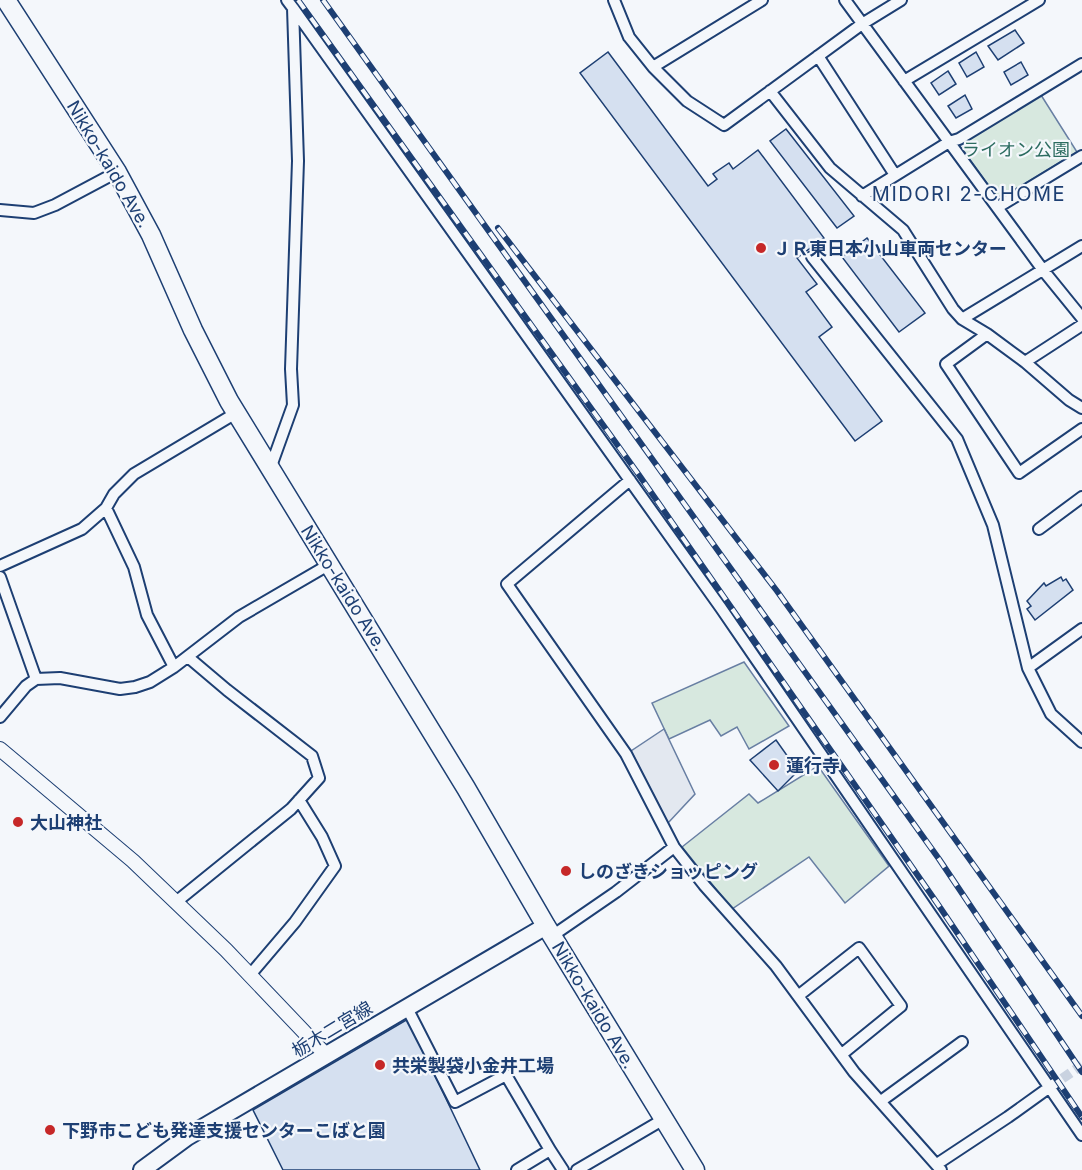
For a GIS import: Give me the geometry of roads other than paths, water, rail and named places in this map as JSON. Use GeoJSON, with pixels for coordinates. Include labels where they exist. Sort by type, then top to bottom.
{"type":"FeatureCollection","features":[{"type":"Feature","properties":{"kind":"highway","name":"Nikko-kaido Ave."},"geometry":{"type":"LineString","coordinates":[[6,0],[117,172],[151,235],[193,330],[236,413],[330,564],[695,1170]]}},
{"type":"Feature","properties":{"kind":"main road","name":"栃木二宮線"},"geometry":{"type":"LineString","coordinates":[[142,1170],[187,1137],[326,1055],[549,931]]}},
{"type":"Feature","properties":{"kind":"street"},"geometry":{"type":"LineString","coordinates":[[653,67],[762,0]]}},
{"type":"Feature","properties":{"kind":"street"},"geometry":{"type":"LineString","coordinates":[[845,0],[1042,270],[1082,318]]}},
{"type":"Feature","properties":{"kind":"street"},"geometry":{"type":"LineString","coordinates":[[618,2],[629,37],[653,67],[687,101],[724,125],[862,24],[901,0]]}},
{"type":"Feature","properties":{"kind":"street"},"geometry":{"type":"LineString","coordinates":[[903,81],[1039,0]]}},
{"type":"Feature","properties":{"kind":"street"},"geometry":{"type":"LineString","coordinates":[[270,469],[293,405],[291,369],[298,161],[290,4]]}},
{"type":"Feature","properties":{"kind":"street"},"geometry":{"type":"LineString","coordinates":[[290,4],[728,618],[1052,1086],[1082,1135]]}},
{"type":"Feature","properties":{"kind":"street"},"geometry":{"type":"LineString","coordinates":[[818,56],[895,175]]}},
{"type":"Feature","properties":{"kind":"street"},"geometry":{"type":"LineString","coordinates":[[862,196],[1082,64]]}},
{"type":"Feature","properties":{"kind":"street"},"geometry":{"type":"LineString","coordinates":[[770,91],[830,168],[903,230],[953,309],[962,319],[1025,362],[1069,400],[1082,408]]}},
{"type":"Feature","properties":{"kind":"street"},"geometry":{"type":"LineString","coordinates":[[998,207],[1082,156]]}},
{"type":"Feature","properties":{"kind":"street"},"geometry":{"type":"LineString","coordinates":[[0,210],[34,213],[55,205],[117,172]]}},
{"type":"Feature","properties":{"kind":"street"},"geometry":{"type":"LineString","coordinates":[[962,319],[1082,246]]}},
{"type":"Feature","properties":{"kind":"street"},"geometry":{"type":"LineString","coordinates":[[812,257],[957,439],[993,525],[1028,668],[1051,714],[1082,742]]}},
{"type":"Feature","properties":{"kind":"street"},"geometry":{"type":"LineString","coordinates":[[1025,362],[1082,325]]}},
{"type":"Feature","properties":{"kind":"street"},"geometry":{"type":"LineString","coordinates":[[987,334],[946,364],[1019,472],[1082,429]]}},
{"type":"Feature","properties":{"kind":"street"},"geometry":{"type":"LineString","coordinates":[[0,566],[82,529],[106,508],[114,494],[134,474],[236,413]]}},
{"type":"Feature","properties":{"kind":"street"},"geometry":{"type":"LineString","coordinates":[[630,480],[507,585],[626,754],[674,847],[704,885],[776,966],[854,1072],[939,1167],[1052,1086]]}},
{"type":"Feature","properties":{"kind":"street"},"geometry":{"type":"LineString","coordinates":[[1039,529],[1082,497]]}},
{"type":"Feature","properties":{"kind":"street"},"geometry":{"type":"LineString","coordinates":[[106,508],[134,567],[147,615],[174,667]]}},
{"type":"Feature","properties":{"kind":"street"},"geometry":{"type":"LineString","coordinates":[[0,717],[12,701],[36,679],[60,678],[127,689],[150,682],[188,657],[239,617],[330,564]]}},
{"type":"Feature","properties":{"kind":"street"},"geometry":{"type":"LineString","coordinates":[[0,577],[36,679]]}},
{"type":"Feature","properties":{"kind":"street"},"geometry":{"type":"LineString","coordinates":[[1028,668],[1082,629]]}},
{"type":"Feature","properties":{"kind":"street"},"geometry":{"type":"LineString","coordinates":[[176,902],[291,808],[319,778],[312,756],[188,657]]}},
{"type":"Feature","properties":{"kind":"street"},"geometry":{"type":"LineString","coordinates":[[0,749],[133,861],[250,975],[326,1055]]}},
{"type":"Feature","properties":{"kind":"street"},"geometry":{"type":"LineString","coordinates":[[250,975],[295,922],[335,866],[322,837],[299,800]]}},
{"type":"Feature","properties":{"kind":"street"},"geometry":{"type":"LineString","coordinates":[[549,931],[615,892],[674,847]]}},
{"type":"Feature","properties":{"kind":"street"},"geometry":{"type":"LineString","coordinates":[[798,996],[859,948],[901,1006],[842,1054]]}},
{"type":"Feature","properties":{"kind":"street"},"geometry":{"type":"LineString","coordinates":[[407,1008],[455,1102],[506,1075],[563,1170]]}},
{"type":"Feature","properties":{"kind":"street"},"geometry":{"type":"LineString","coordinates":[[881,1101],[962,1042]]}},
{"type":"Feature","properties":{"kind":"street"},"geometry":{"type":"LineString","coordinates":[[577,1170],[664,1119]]}},
{"type":"Feature","properties":{"kind":"street"},"geometry":{"type":"LineString","coordinates":[[517,1170],[550,1150]]}},
{"type":"Feature","properties":{"kind":"tunnel"},"geometry":{"type":"LineString","coordinates":[[1050,1087],[1082,1065]]}},
{"type":"Feature","properties":{"kind":"railway"},"geometry":{"type":"LineString","coordinates":[[298,0],[639,475],[937,903],[1082,1117]]}},
{"type":"Feature","properties":{"kind":"railway"},"geometry":{"type":"LineString","coordinates":[[323,0],[939,859],[1082,1072]]}},
{"type":"Feature","properties":{"kind":"railway"},"geometry":{"type":"LineString","coordinates":[[498,228],[777,591],[1082,1016]]}},
{"type":"Feature","properties":{"kind":"place","name":"ＪＲ東日本小山車両センター"},"geometry":{"type":"Point","coordinates":[761,248]}},
{"type":"Feature","properties":{"kind":"place","name":"蓮行寺"},"geometry":{"type":"Point","coordinates":[774,765]}},
{"type":"Feature","properties":{"kind":"place","name":"大山神社"},"geometry":{"type":"Point","coordinates":[18,822]}},
{"type":"Feature","properties":{"kind":"place","name":"しのざきショッピング"},"geometry":{"type":"Point","coordinates":[566,871]}},
{"type":"Feature","properties":{"kind":"place","name":"共栄製袋小金井工場"},"geometry":{"type":"Point","coordinates":[380,1065]}},
{"type":"Feature","properties":{"kind":"place","name":"下野市こども発達支援センターこばと園"},"geometry":{"type":"Point","coordinates":[50,1130]}},
{"type":"Feature","properties":{"kind":"district","name":"MIDORI 2-CHOME"},"geometry":{"type":"Point","coordinates":[969,194]}},
{"type":"Feature","properties":{"kind":"park label","name":"ライオン公園"},"geometry":{"type":"Point","coordinates":[1016,149]}}]}
